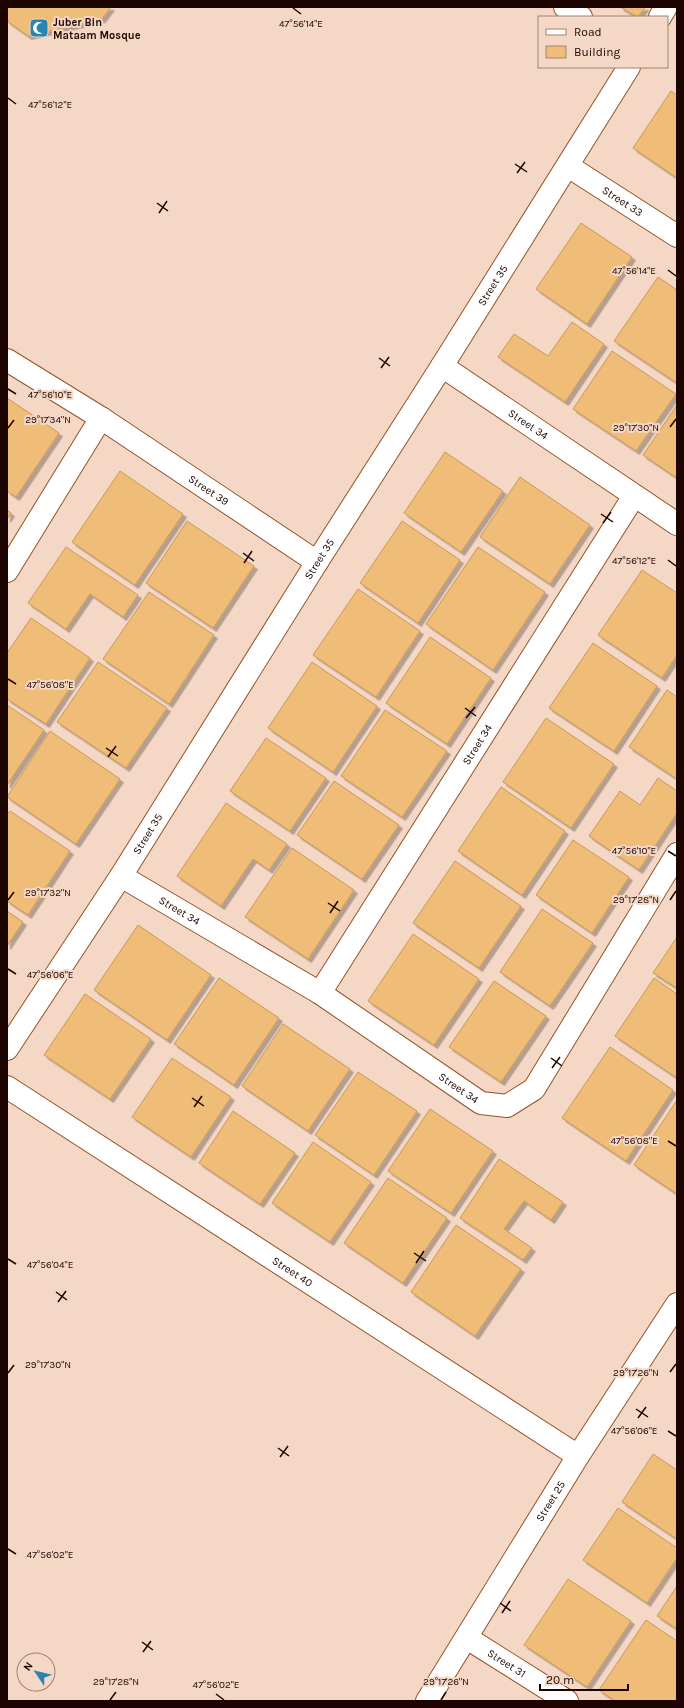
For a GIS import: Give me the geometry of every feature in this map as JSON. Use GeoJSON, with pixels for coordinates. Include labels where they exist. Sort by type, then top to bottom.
{"type":"FeatureCollection","features":[{"type":"Feature","properties":{"kind":"street"},"geometry":{"type":"LineString","coordinates":[[565,7],[579,16]]}},
{"type":"Feature","properties":{"kind":"street"},"geometry":{"type":"LineString","coordinates":[[661,16],[666,7]]}},
{"type":"Feature","properties":{"kind":"street","name":"Street 35"},"geometry":{"type":"LineString","coordinates":[[7,1049],[121,876],[628,68]]}},
{"type":"Feature","properties":{"kind":"street","name":"Street 33"},"geometry":{"type":"LineString","coordinates":[[568,166],[677,236]]}},
{"type":"Feature","properties":{"kind":"street","name":"Street 39"},"geometry":{"type":"LineString","coordinates":[[7,360],[101,418],[317,562]]}},
{"type":"Feature","properties":{"kind":"street","name":"Street 34"},"geometry":{"type":"LineString","coordinates":[[442,366],[677,524]]}},
{"type":"Feature","properties":{"kind":"street"},"geometry":{"type":"LineString","coordinates":[[7,571],[101,418]]}},
{"type":"Feature","properties":{"kind":"street","name":"Street 34"},"geometry":{"type":"LineString","coordinates":[[320,993],[634,496]]}},
{"type":"Feature","properties":{"kind":"street","name":"Street 34"},"geometry":{"type":"LineString","coordinates":[[121,876],[320,993],[481,1103],[507,1106],[534,1089],[677,854]]}},
{"type":"Feature","properties":{"kind":"street","name":"Street 40"},"geometry":{"type":"LineString","coordinates":[[7,1087],[578,1456]]}},
{"type":"Feature","properties":{"kind":"street","name":"Street 25"},"geometry":{"type":"LineString","coordinates":[[427,1701],[468,1638],[578,1456],[677,1304]]}},
{"type":"Feature","properties":{"kind":"street","name":"Street 31"},"geometry":{"type":"LineString","coordinates":[[468,1638],[567,1701]]}},
{"type":"Feature","properties":{"kind":"building","name":"Juber Bin Mataam Mosque"},"geometry":{"type":"Polygon","coordinates":[[[7,7],[111,7],[102,19],[28,36],[7,21],[7,7]]]}},
{"type":"Feature","properties":{"kind":"building"},"geometry":{"type":"Polygon","coordinates":[[[620,7],[645,7],[639,16],[620,7]]]}},
{"type":"Feature","properties":{"kind":"building"},"geometry":{"type":"Polygon","coordinates":[[[671,91],[677,95],[677,178],[633,148],[671,91]]]}},
{"type":"Feature","properties":{"kind":"building"},"geometry":{"type":"Polygon","coordinates":[[[581,223],[632,257],[587,324],[536,289],[581,223]]]}},
{"type":"Feature","properties":{"kind":"building"},"geometry":{"type":"Polygon","coordinates":[[[658,277],[677,290],[677,383],[614,341],[658,277]]]}},
{"type":"Feature","properties":{"kind":"building"},"geometry":{"type":"Polygon","coordinates":[[[572,322],[604,344],[565,402],[498,357],[514,334],[548,356],[572,322]]]}},
{"type":"Feature","properties":{"kind":"building"},"geometry":{"type":"Polygon","coordinates":[[[612,351],[676,394],[636,451],[573,409],[612,351]]]}},
{"type":"Feature","properties":{"kind":"building"},"geometry":{"type":"Polygon","coordinates":[[[7,398],[59,433],[16,497],[7,491],[7,398]]]}},
{"type":"Feature","properties":{"kind":"building"},"geometry":{"type":"Polygon","coordinates":[[[677,405],[677,478],[643,455],[677,405]]]}},
{"type":"Feature","properties":{"kind":"building"},"geometry":{"type":"Polygon","coordinates":[[[445,452],[503,491],[461,552],[404,513],[445,452]]]}},
{"type":"Feature","properties":{"kind":"building"},"geometry":{"type":"Polygon","coordinates":[[[120,471],[183,514],[135,585],[72,542],[120,471]]]}},
{"type":"Feature","properties":{"kind":"building"},"geometry":{"type":"Polygon","coordinates":[[[520,477],[590,525],[550,584],[480,537],[520,477]]]}},
{"type":"Feature","properties":{"kind":"building"},"geometry":{"type":"Polygon","coordinates":[[[7,510],[11,513],[7,519],[7,510]]]}},
{"type":"Feature","properties":{"kind":"building"},"geometry":{"type":"Polygon","coordinates":[[[187,521],[254,566],[213,628],[146,583],[187,521]]]}},
{"type":"Feature","properties":{"kind":"building"},"geometry":{"type":"Polygon","coordinates":[[[402,521],[460,560],[418,623],[360,583],[402,521]]]}},
{"type":"Feature","properties":{"kind":"building"},"geometry":{"type":"Polygon","coordinates":[[[66,547],[138,595],[123,617],[90,594],[66,629],[28,603],[66,547]]]}},
{"type":"Feature","properties":{"kind":"building"},"geometry":{"type":"Polygon","coordinates":[[[478,547],[545,592],[493,670],[426,624],[478,547]]]}},
{"type":"Feature","properties":{"kind":"building"},"geometry":{"type":"Polygon","coordinates":[[[642,570],[677,593],[677,655],[662,678],[598,635],[642,570]]]}},
{"type":"Feature","properties":{"kind":"building"},"geometry":{"type":"Polygon","coordinates":[[[358,589],[420,631],[376,697],[313,655],[358,589]]]}},
{"type":"Feature","properties":{"kind":"building"},"geometry":{"type":"Polygon","coordinates":[[[149,592],[214,635],[169,704],[103,659],[149,592]]]}},
{"type":"Feature","properties":{"kind":"building"},"geometry":{"type":"Polygon","coordinates":[[[31,618],[90,658],[46,724],[7,699],[7,653],[31,618]]]}},
{"type":"Feature","properties":{"kind":"building"},"geometry":{"type":"Polygon","coordinates":[[[430,637],[491,678],[447,744],[386,703],[430,637]]]}},
{"type":"Feature","properties":{"kind":"building"},"geometry":{"type":"Polygon","coordinates":[[[593,643],[657,686],[614,751],[549,708],[593,643]]]}},
{"type":"Feature","properties":{"kind":"building"},"geometry":{"type":"Polygon","coordinates":[[[98,662],[167,708],[126,768],[57,722],[98,662]]]}},
{"type":"Feature","properties":{"kind":"building"},"geometry":{"type":"Polygon","coordinates":[[[312,662],[377,706],[333,772],[268,728],[312,662]]]}},
{"type":"Feature","properties":{"kind":"building"},"geometry":{"type":"Polygon","coordinates":[[[667,690],[677,697],[677,779],[629,747],[667,690]]]}},
{"type":"Feature","properties":{"kind":"building"},"geometry":{"type":"Polygon","coordinates":[[[7,705],[44,730],[7,785],[7,705]]]}},
{"type":"Feature","properties":{"kind":"building"},"geometry":{"type":"Polygon","coordinates":[[[385,710],[447,751],[402,817],[341,776],[385,710]]]}},
{"type":"Feature","properties":{"kind":"building"},"geometry":{"type":"Polygon","coordinates":[[[546,718],[614,764],[571,828],[503,782],[546,718]]]}},
{"type":"Feature","properties":{"kind":"building"},"geometry":{"type":"Polygon","coordinates":[[[50,731],[120,779],[76,844],[7,797],[50,731]]]}},
{"type":"Feature","properties":{"kind":"building"},"geometry":{"type":"Polygon","coordinates":[[[266,738],[326,778],[290,831],[230,791],[266,738]]]}},
{"type":"Feature","properties":{"kind":"building"},"geometry":{"type":"Polygon","coordinates":[[[658,778],[677,791],[677,813],[639,870],[589,836],[620,791],[640,805],[658,778]]]}},
{"type":"Feature","properties":{"kind":"building"},"geometry":{"type":"Polygon","coordinates":[[[334,781],[399,825],[362,879],[297,835],[334,781]]]}},
{"type":"Feature","properties":{"kind":"building"},"geometry":{"type":"Polygon","coordinates":[[[501,787],[565,831],[522,895],[458,851],[501,787]]]}},
{"type":"Feature","properties":{"kind":"building"},"geometry":{"type":"Polygon","coordinates":[[[226,803],[287,844],[269,870],[253,859],[221,906],[177,876],[226,803]]]}},
{"type":"Feature","properties":{"kind":"building"},"geometry":{"type":"Polygon","coordinates":[[[10,811],[70,851],[28,915],[7,901],[7,815],[10,811]]]}},
{"type":"Feature","properties":{"kind":"building"},"geometry":{"type":"Polygon","coordinates":[[[573,840],[629,877],[592,933],[536,895],[573,840]]]}},
{"type":"Feature","properties":{"kind":"building"},"geometry":{"type":"Polygon","coordinates":[[[292,848],[354,890],[308,959],[245,917],[292,848]]]}},
{"type":"Feature","properties":{"kind":"building"},"geometry":{"type":"Polygon","coordinates":[[[455,861],[521,906],[479,968],[413,923],[455,861]]]}},
{"type":"Feature","properties":{"kind":"building"},"geometry":{"type":"Polygon","coordinates":[[[542,909],[593,943],[550,1006],[500,972],[542,909]]]}},
{"type":"Feature","properties":{"kind":"building"},"geometry":{"type":"Polygon","coordinates":[[[7,911],[23,922],[7,946],[7,911]]]}},
{"type":"Feature","properties":{"kind":"building"},"geometry":{"type":"Polygon","coordinates":[[[138,925],[211,975],[167,1040],[94,990],[138,925]]]}},
{"type":"Feature","properties":{"kind":"building"},"geometry":{"type":"Polygon","coordinates":[[[413,934],[479,979],[434,1045],[368,1001],[413,934]]]}},
{"type":"Feature","properties":{"kind":"building"},"geometry":{"type":"Polygon","coordinates":[[[677,937],[677,988],[653,973],[677,937]]]}},
{"type":"Feature","properties":{"kind":"building"},"geometry":{"type":"Polygon","coordinates":[[[219,978],[279,1018],[234,1085],[174,1044],[219,978]]]}},
{"type":"Feature","properties":{"kind":"building"},"geometry":{"type":"Polygon","coordinates":[[[654,978],[677,994],[677,1078],[615,1036],[654,978]]]}},
{"type":"Feature","properties":{"kind":"building"},"geometry":{"type":"Polygon","coordinates":[[[494,981],[546,1016],[501,1082],[449,1047],[494,981]]]}},
{"type":"Feature","properties":{"kind":"building"},"geometry":{"type":"Polygon","coordinates":[[[85,994],[151,1039],[110,1099],[44,1055],[85,994]]]}},
{"type":"Feature","properties":{"kind":"building"},"geometry":{"type":"Polygon","coordinates":[[[283,1024],[350,1069],[308,1131],[242,1086],[283,1024]]]}},
{"type":"Feature","properties":{"kind":"building"},"geometry":{"type":"Polygon","coordinates":[[[610,1047],[673,1090],[626,1161],[562,1118],[610,1047]]]}},
{"type":"Feature","properties":{"kind":"building"},"geometry":{"type":"Polygon","coordinates":[[[172,1058],[231,1097],[191,1157],[132,1117],[172,1058]]]}},
{"type":"Feature","properties":{"kind":"building"},"geometry":{"type":"Polygon","coordinates":[[[358,1072],[417,1111],[374,1175],[315,1135],[358,1072]]]}},
{"type":"Feature","properties":{"kind":"building"},"geometry":{"type":"Polygon","coordinates":[[[677,1100],[677,1194],[634,1165],[677,1100]]]}},
{"type":"Feature","properties":{"kind":"building"},"geometry":{"type":"Polygon","coordinates":[[[430,1109],[493,1151],[451,1213],[388,1171],[430,1109]]]}},
{"type":"Feature","properties":{"kind":"building"},"geometry":{"type":"Polygon","coordinates":[[[233,1111],[295,1153],[260,1204],[199,1163],[233,1111]]]}},
{"type":"Feature","properties":{"kind":"building"},"geometry":{"type":"Polygon","coordinates":[[[313,1142],[371,1182],[330,1242],[272,1203],[313,1142]]]}},
{"type":"Feature","properties":{"kind":"building"},"geometry":{"type":"Polygon","coordinates":[[[499,1159],[563,1202],[551,1220],[524,1201],[504,1229],[532,1248],[523,1260],[460,1218],[499,1159]]]}},
{"type":"Feature","properties":{"kind":"building"},"geometry":{"type":"Polygon","coordinates":[[[388,1178],[447,1218],[403,1283],[344,1243],[388,1178]]]}},
{"type":"Feature","properties":{"kind":"building"},"geometry":{"type":"Polygon","coordinates":[[[456,1225],[521,1269],[475,1336],[411,1292],[456,1225]]]}},
{"type":"Feature","properties":{"kind":"building"},"geometry":{"type":"Polygon","coordinates":[[[653,1454],[677,1470],[677,1539],[622,1502],[653,1454]]]}},
{"type":"Feature","properties":{"kind":"building"},"geometry":{"type":"Polygon","coordinates":[[[618,1508],[677,1548],[677,1558],[647,1603],[583,1560],[618,1508]]]}},
{"type":"Feature","properties":{"kind":"building"},"geometry":{"type":"Polygon","coordinates":[[[568,1579],[631,1621],[587,1687],[524,1645],[568,1579]]]}},
{"type":"Feature","properties":{"kind":"building"},"geometry":{"type":"Polygon","coordinates":[[[677,1586],[677,1629],[657,1616],[677,1586]]]}},
{"type":"Feature","properties":{"kind":"building"},"geometry":{"type":"Polygon","coordinates":[[[646,1620],[677,1641],[677,1699],[676,1701],[615,1701],[599,1690],[646,1620]]]}},
{"type":"Feature","properties":{"kind":"place","name":"Juber Bin Mataam Mosque"},"geometry":{"type":"Point","coordinates":[39,28]}}]}
